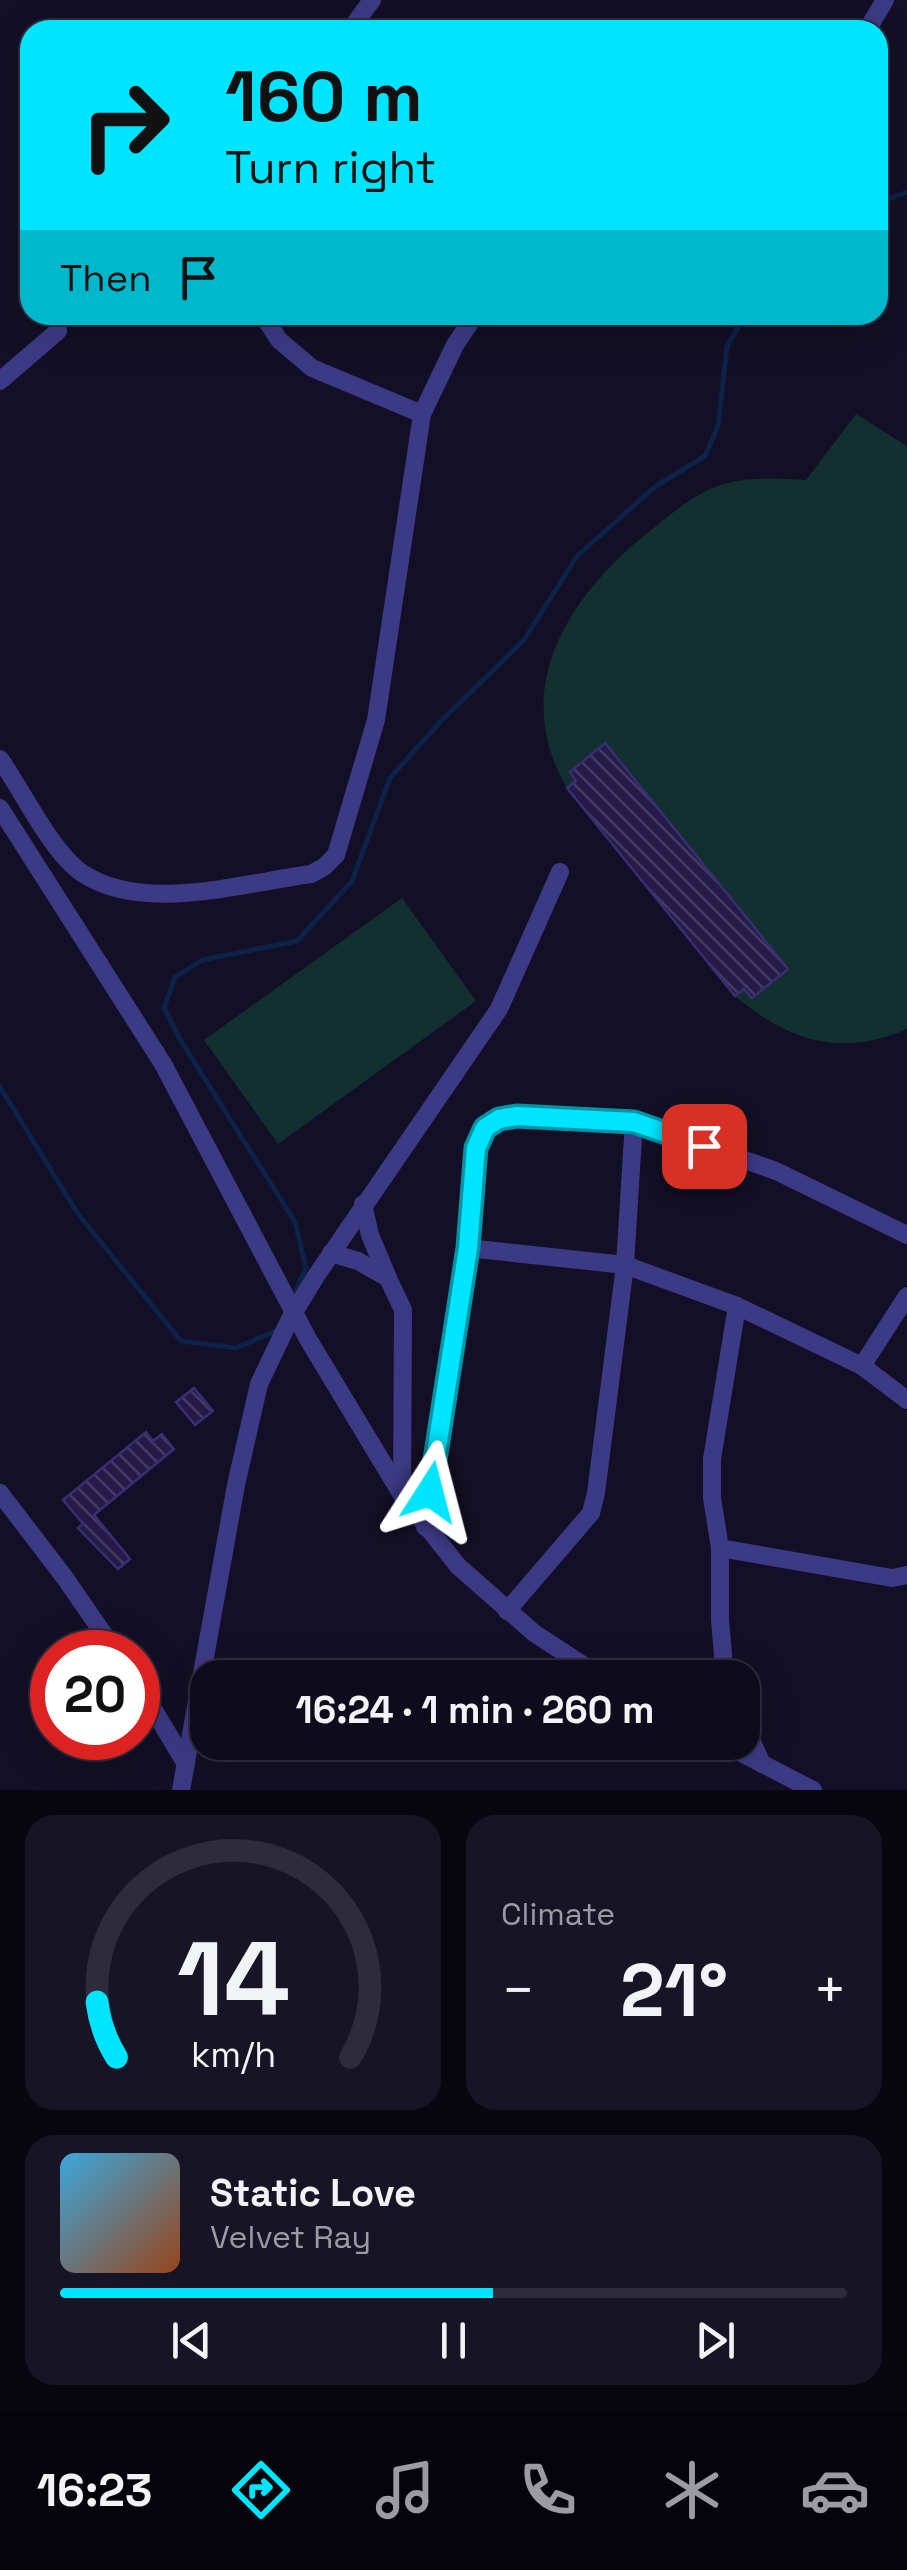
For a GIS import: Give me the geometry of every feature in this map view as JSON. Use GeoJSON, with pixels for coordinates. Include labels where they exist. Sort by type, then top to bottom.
{"type":"FeatureCollection","features":[{"type":"Feature","properties":{"kind":"street"},"geometry":{"type":"LineString","coordinates":[[269,325],[279,340],[312,368],[422,414]]}},
{"type":"Feature","properties":{"kind":"street"},"geometry":{"type":"LineString","coordinates":[[0,760],[62,852],[81,872],[115,888],[152,894],[180,892],[311,874],[336,856],[376,720],[422,414],[454,345],[468,325]]}},
{"type":"Feature","properties":{"kind":"street"},"geometry":{"type":"LineString","coordinates":[[0,380],[58,332]]}},
{"type":"Feature","properties":{"kind":"street"},"geometry":{"type":"LineString","coordinates":[[0,808],[163,1064],[308,1338],[402,1495],[458,1566],[534,1633],[575,1660]]}},
{"type":"Feature","properties":{"kind":"street"},"geometry":{"type":"LineString","coordinates":[[182,1790],[236,1485],[259,1384],[291,1317],[331,1253],[499,1009],[560,872]]}},
{"type":"Feature","properties":{"kind":"street"},"geometry":{"type":"LineString","coordinates":[[425,1527],[468,1248],[476,1148],[485,1128],[499,1119],[517,1116],[634,1122],[776,1171],[907,1235]]}},
{"type":"Feature","properties":{"kind":"street"},"geometry":{"type":"LineString","coordinates":[[507,1611],[590,1514],[601,1470],[624,1265],[634,1122]]}},
{"type":"Feature","properties":{"kind":"street"},"geometry":{"type":"LineString","coordinates":[[363,1204],[370,1235],[403,1310],[402,1495]]}},
{"type":"Feature","properties":{"kind":"street"},"geometry":{"type":"LineString","coordinates":[[468,1248],[624,1265],[736,1306],[862,1366],[907,1400]]}},
{"type":"Feature","properties":{"kind":"street"},"geometry":{"type":"LineString","coordinates":[[331,1253],[358,1261],[388,1278]]}},
{"type":"Feature","properties":{"kind":"street"},"geometry":{"type":"LineString","coordinates":[[862,1366],[907,1296]]}},
{"type":"Feature","properties":{"kind":"street"},"geometry":{"type":"LineString","coordinates":[[723,1660],[712,1459],[736,1306]]}},
{"type":"Feature","properties":{"kind":"street"},"geometry":{"type":"LineString","coordinates":[[0,1492],[101,1630]]}},
{"type":"Feature","properties":{"kind":"street"},"geometry":{"type":"LineString","coordinates":[[720,1548],[892,1578],[907,1576]]}},
{"type":"Feature","properties":{"kind":"street"},"geometry":{"type":"LineString","coordinates":[[160,1721],[186,1764]]}},
{"type":"Feature","properties":{"kind":"street"},"geometry":{"type":"LineString","coordinates":[[754,1760],[813,1790]]}},
{"type":"Feature","properties":{"kind":"street"},"geometry":{"type":"LineString","coordinates":[[760,1760],[762,1764]]}},
{"type":"Feature","properties":{"kind":"green space"},"geometry":{"type":"Polygon","coordinates":[[[856,414],[907,446],[907,1029],[883,1038],[837,1043],[795,1034],[735,996],[567,788],[550,751],[544,714],[546,679],[556,645],[595,583],[622,555],[682,506],[715,487],[749,479],[806,480],[856,414]]]}},
{"type":"Feature","properties":{"kind":"green space"},"geometry":{"type":"Polygon","coordinates":[[[402,898],[476,1001],[278,1144],[204,1040],[402,898]]]}},
{"type":"Feature","properties":{"kind":"building"},"geometry":{"type":"Polygon","coordinates":[[[605,743],[788,969],[752,998],[744,989],[735,996],[567,788],[576,781],[570,772],[605,743]]]}},
{"type":"Feature","properties":{"kind":"building"},"geometry":{"type":"Polygon","coordinates":[[[194,1388],[213,1411],[195,1425],[176,1402],[194,1388]]]}},
{"type":"Feature","properties":{"kind":"building"},"geometry":{"type":"Polygon","coordinates":[[[146,1432],[153,1441],[162,1434],[174,1449],[94,1515],[130,1559],[118,1569],[78,1528],[83,1524],[63,1500],[146,1432]]]}},
{"type":"Feature","properties":{"kind":"waterway"},"geometry":{"type":"LineString","coordinates":[[888,199],[907,192]]}},
{"type":"Feature","properties":{"kind":"waterway"},"geometry":{"type":"LineString","coordinates":[[293,1297],[306,1268],[295,1222],[164,1008],[175,977],[202,960],[297,941],[352,881],[390,778],[441,721],[524,640],[577,556],[656,486],[705,456],[718,426],[727,347],[739,325]]}},
{"type":"Feature","properties":{"kind":"waterway"},"geometry":{"type":"LineString","coordinates":[[0,1087],[78,1214],[181,1341],[236,1348],[278,1330]]}},
{"type":"Feature","properties":{"kind":"route"},"geometry":{"type":"LineString","coordinates":[[430,1492],[468,1248],[476,1148],[485,1128],[499,1119],[517,1116],[634,1122],[704,1146]]}}]}
